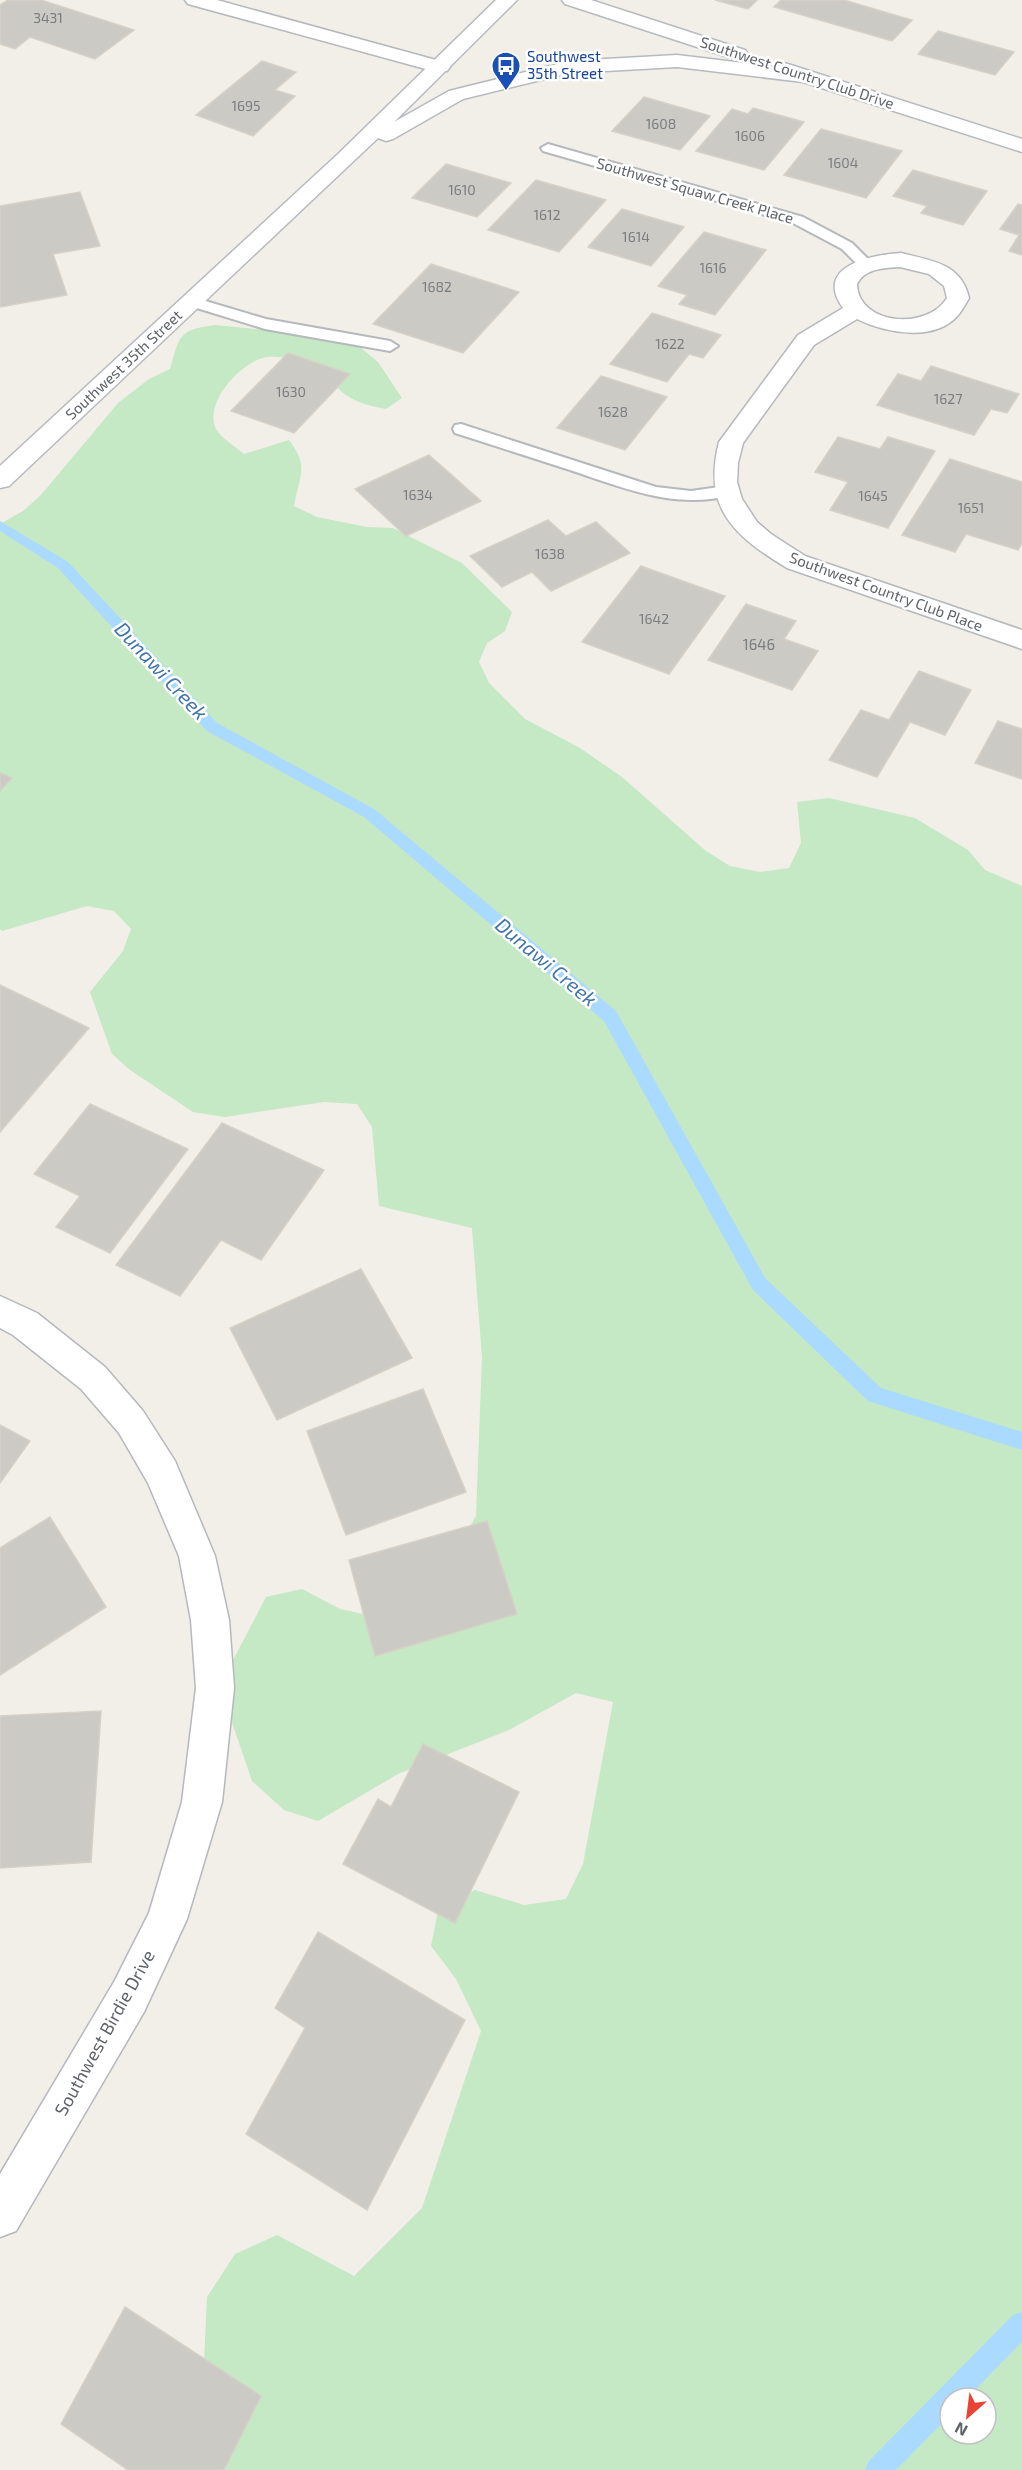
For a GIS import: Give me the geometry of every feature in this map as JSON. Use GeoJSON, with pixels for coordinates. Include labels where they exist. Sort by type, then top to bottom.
{"type":"FeatureCollection","features":[{"type":"Feature","properties":{"kind":"street"},"geometry":{"type":"LineString","coordinates":[[195,0],[440,67]]}},
{"type":"Feature","properties":{"kind":"street","name":"Southwest 35th Street"},"geometry":{"type":"LineString","coordinates":[[0,480],[345,158],[507,0]]}},
{"type":"Feature","properties":{"kind":"street","name":"Southwest Country Club Drive"},"geometry":{"type":"LineString","coordinates":[[573,0],[1022,146]]}},
{"type":"Feature","properties":{"kind":"street"},"geometry":{"type":"LineString","coordinates":[[345,158],[456,95],[570,67],[677,61],[805,76]]}},
{"type":"Feature","properties":{"kind":"street"},"geometry":{"type":"LineString","coordinates":[[901,260],[928,266],[950,278],[957,288],[959,300],[954,310],[942,319],[927,324],[908,326],[870,319],[856,310],[848,300],[845,290],[847,280],[854,272],[866,265],[901,260]]}},
{"type":"Feature","properties":{"kind":"street","name":"Southwest Country Club Place"},"geometry":{"type":"LineString","coordinates":[[856,310],[806,340],[731,442],[724,461],[726,491],[734,512],[750,531],[770,548],[796,562],[1022,640]]}},
{"type":"Feature","properties":{"kind":"street","name":"Southwest Birdie Drive"},"geometry":{"type":"LineString","coordinates":[[0,1311],[25,1324],[93,1378],[131,1422],[162,1473],[197,1556],[210,1620],[215,1688],[202,1802],[167,1919],[129,1997],[0,2215]]}},
{"type":"Feature","properties":{"kind":"lane","name":"Southwest Squaw Creek Place"},"geometry":{"type":"LineString","coordinates":[[548,148],[798,220],[847,246],[866,265]]}},
{"type":"Feature","properties":{"kind":"lane"},"geometry":{"type":"LineString","coordinates":[[192,302],[232,317],[320,336],[390,346]]}},
{"type":"Feature","properties":{"kind":"lane"},"geometry":{"type":"LineString","coordinates":[[461,429],[654,492],[691,496],[726,491]]}},
{"type":"Feature","properties":{"kind":"green space"},"geometry":{"type":"Polygon","coordinates":[[[215,325],[338,337],[361,348],[378,362],[402,398],[386,409],[351,398],[335,386],[309,360],[267,357],[257,360],[236,374],[227,384],[215,407],[213,419],[216,429],[244,454],[289,440],[301,465],[294,506],[317,517],[367,527],[393,528],[462,563],[512,612],[505,631],[487,643],[479,662],[489,683],[525,719],[580,748],[622,777],[706,851],[730,866],[760,872],[789,868],[801,843],[797,802],[829,798],[915,818],[968,850],[985,870],[1022,886],[1022,2470],[173,2470],[202,2406],[207,2297],[235,2254],[277,2235],[354,2276],[422,2208],[481,2031],[456,1979],[431,1946],[439,1906],[475,1890],[524,1905],[566,1899],[583,1864],[613,1702],[576,1693],[509,1730],[398,1774],[318,1821],[284,1810],[252,1781],[225,1702],[230,1666],[266,1597],[302,1589],[340,1609],[377,1617],[442,1576],[476,1516],[482,1357],[472,1228],[379,1206],[372,1127],[357,1104],[324,1102],[225,1117],[193,1112],[130,1070],[112,1054],[90,992],[123,951],[131,929],[114,911],[87,906],[2,931],[0,929],[0,524],[23,511],[41,495],[118,403],[149,379],[170,369],[182,336],[194,329],[215,325]]]}},
{"type":"Feature","properties":{"kind":"building"},"geometry":{"type":"Polygon","coordinates":[[[8,0],[41,0],[134,30],[95,59],[30,37],[15,49],[0,44],[0,5],[8,0]]]}},
{"type":"Feature","properties":{"kind":"building"},"geometry":{"type":"Polygon","coordinates":[[[715,0],[757,0],[748,9],[715,0]]]}},
{"type":"Feature","properties":{"kind":"building"},"geometry":{"type":"Polygon","coordinates":[[[781,0],[844,0],[912,20],[892,41],[774,7],[781,0]]]}},
{"type":"Feature","properties":{"kind":"building"},"geometry":{"type":"Polygon","coordinates":[[[938,31],[1014,52],[995,75],[918,54],[938,31]]]}},
{"type":"Feature","properties":{"kind":"building"},"geometry":{"type":"Polygon","coordinates":[[[262,61],[296,72],[275,90],[295,96],[253,136],[196,115],[262,61]]]}},
{"type":"Feature","properties":{"kind":"building"},"geometry":{"type":"Polygon","coordinates":[[[644,97],[710,116],[680,150],[612,131],[644,97]]]}},
{"type":"Feature","properties":{"kind":"building"},"geometry":{"type":"Polygon","coordinates":[[[753,108],[804,122],[764,170],[696,151],[732,109],[748,114],[753,108]]]}},
{"type":"Feature","properties":{"kind":"building"},"geometry":{"type":"Polygon","coordinates":[[[821,129],[902,151],[866,198],[784,175],[821,129]]]}},
{"type":"Feature","properties":{"kind":"building"},"geometry":{"type":"Polygon","coordinates":[[[446,164],[511,183],[477,217],[412,198],[446,164]]]}},
{"type":"Feature","properties":{"kind":"building"},"geometry":{"type":"Polygon","coordinates":[[[913,170],[987,191],[963,225],[921,213],[927,206],[893,196],[913,170]]]}},
{"type":"Feature","properties":{"kind":"building"},"geometry":{"type":"Polygon","coordinates":[[[536,180],[606,200],[559,252],[488,230],[536,180]]]}},
{"type":"Feature","properties":{"kind":"building"},"geometry":{"type":"Polygon","coordinates":[[[80,192],[100,246],[53,254],[67,295],[0,307],[0,206],[80,192]]]}},
{"type":"Feature","properties":{"kind":"building"},"geometry":{"type":"Polygon","coordinates":[[[1018,204],[1022,205],[1022,255],[1009,251],[1019,235],[1000,229],[1018,204]]]}},
{"type":"Feature","properties":{"kind":"building"},"geometry":{"type":"Polygon","coordinates":[[[622,209],[684,227],[651,266],[588,247],[622,209]]]}},
{"type":"Feature","properties":{"kind":"building"},"geometry":{"type":"Polygon","coordinates":[[[704,232],[766,250],[715,315],[679,304],[687,295],[658,286],[704,232]]]}},
{"type":"Feature","properties":{"kind":"building"},"geometry":{"type":"Polygon","coordinates":[[[431,264],[519,292],[463,353],[373,324],[431,264]]]}},
{"type":"Feature","properties":{"kind":"building"},"geometry":{"type":"Polygon","coordinates":[[[652,313],[721,335],[703,358],[689,354],[667,382],[610,364],[652,313]]]}},
{"type":"Feature","properties":{"kind":"building"},"geometry":{"type":"Polygon","coordinates":[[[288,353],[350,374],[294,433],[231,411],[288,353]]]}},
{"type":"Feature","properties":{"kind":"building"},"geometry":{"type":"Polygon","coordinates":[[[931,366],[1019,394],[1007,413],[991,409],[974,435],[877,405],[898,374],[921,381],[931,366]]]}},
{"type":"Feature","properties":{"kind":"building"},"geometry":{"type":"Polygon","coordinates":[[[601,376],[667,397],[625,450],[557,428],[601,376]]]}},
{"type":"Feature","properties":{"kind":"building"},"geometry":{"type":"Polygon","coordinates":[[[838,437],[880,449],[888,437],[935,451],[888,528],[830,510],[848,482],[815,472],[838,437]]]}},
{"type":"Feature","properties":{"kind":"building"},"geometry":{"type":"Polygon","coordinates":[[[429,455],[481,501],[406,536],[355,489],[429,455]]]}},
{"type":"Feature","properties":{"kind":"building"},"geometry":{"type":"Polygon","coordinates":[[[950,459],[1022,482],[1022,543],[1018,550],[966,534],[955,552],[902,535],[950,459]]]}},
{"type":"Feature","properties":{"kind":"building"},"geometry":{"type":"Polygon","coordinates":[[[548,520],[566,536],[596,522],[630,553],[551,591],[532,572],[502,587],[470,556],[548,520]]]}},
{"type":"Feature","properties":{"kind":"building"},"geometry":{"type":"Polygon","coordinates":[[[641,566],[725,596],[669,674],[582,642],[641,566]]]}},
{"type":"Feature","properties":{"kind":"building"},"geometry":{"type":"Polygon","coordinates":[[[746,604],[796,621],[784,639],[818,651],[792,690],[708,660],[746,604]]]}},
{"type":"Feature","properties":{"kind":"building"},"geometry":{"type":"Polygon","coordinates":[[[919,671],[971,690],[945,735],[910,722],[877,777],[829,760],[861,710],[889,720],[919,671]]]}},
{"type":"Feature","properties":{"kind":"building"},"geometry":{"type":"Polygon","coordinates":[[[998,721],[1022,729],[1022,779],[975,763],[998,721]]]}},
{"type":"Feature","properties":{"kind":"building"},"geometry":{"type":"Polygon","coordinates":[[[0,773],[12,778],[0,791],[0,773]]]}},
{"type":"Feature","properties":{"kind":"building"},"geometry":{"type":"Polygon","coordinates":[[[0,985],[89,1028],[0,1132],[0,985]]]}},
{"type":"Feature","properties":{"kind":"building"},"geometry":{"type":"Polygon","coordinates":[[[90,1104],[188,1149],[110,1253],[56,1227],[80,1196],[34,1174],[90,1104]]]}},
{"type":"Feature","properties":{"kind":"building"},"geometry":{"type":"Polygon","coordinates":[[[222,1123],[324,1170],[261,1260],[221,1240],[180,1296],[116,1265],[222,1123]]]}},
{"type":"Feature","properties":{"kind":"building"},"geometry":{"type":"Polygon","coordinates":[[[361,1269],[412,1358],[277,1420],[230,1328],[361,1269]]]}},
{"type":"Feature","properties":{"kind":"building"},"geometry":{"type":"Polygon","coordinates":[[[423,1389],[466,1492],[346,1535],[307,1431],[423,1389]]]}},
{"type":"Feature","properties":{"kind":"building"},"geometry":{"type":"Polygon","coordinates":[[[0,1425],[30,1441],[0,1483],[0,1425]]]}},
{"type":"Feature","properties":{"kind":"building"},"geometry":{"type":"Polygon","coordinates":[[[50,1517],[106,1607],[0,1675],[0,1548],[50,1517]]]}},
{"type":"Feature","properties":{"kind":"building"},"geometry":{"type":"Polygon","coordinates":[[[487,1521],[517,1614],[375,1656],[349,1560],[487,1521]]]}},
{"type":"Feature","properties":{"kind":"building"},"geometry":{"type":"Polygon","coordinates":[[[101,1711],[91,1862],[0,1868],[0,1716],[101,1711]]]}},
{"type":"Feature","properties":{"kind":"building"},"geometry":{"type":"Polygon","coordinates":[[[423,1744],[519,1792],[455,1923],[343,1864],[378,1799],[391,1807],[423,1744]]]}},
{"type":"Feature","properties":{"kind":"building"},"geometry":{"type":"Polygon","coordinates":[[[318,1932],[465,2020],[367,2210],[246,2134],[305,2028],[275,2008],[318,1932]]]}},
{"type":"Feature","properties":{"kind":"building"},"geometry":{"type":"Polygon","coordinates":[[[125,2307],[261,2396],[224,2470],[128,2470],[61,2424],[125,2307]]]}},
{"type":"Feature","properties":{"kind":"waterway","name":"Dunawi Creek"},"geometry":{"type":"LineString","coordinates":[[0,525],[63,565],[212,727],[369,813],[610,1016],[759,1284],[875,1395],[1022,1441]]}},
{"type":"Feature","properties":{"kind":"waterway","name":"Dunawi Creek"},"geometry":{"type":"LineString","coordinates":[[878,2470],[1022,2324]]}},
{"type":"Feature","properties":{"kind":"place","name":"Southwest 35th Street"},"geometry":{"type":"Point","coordinates":[506,92]}}]}
